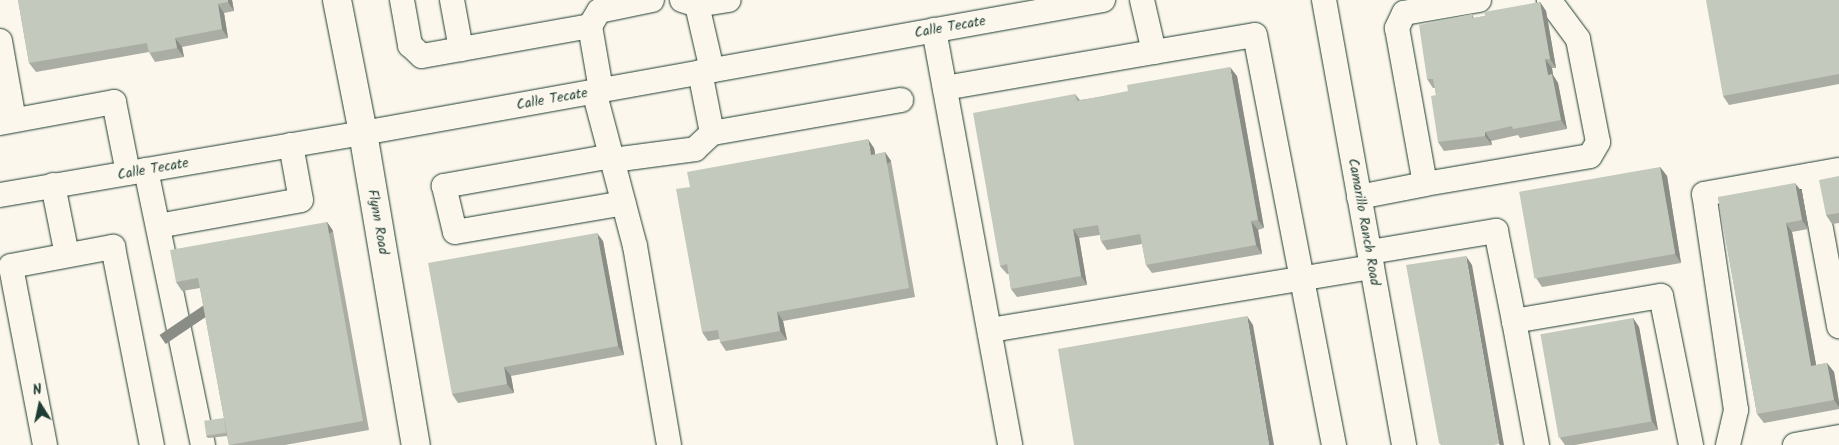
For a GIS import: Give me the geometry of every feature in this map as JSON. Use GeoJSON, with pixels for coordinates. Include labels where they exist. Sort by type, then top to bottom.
{"type":"FeatureCollection","features":[{"type":"Feature","properties":{"kind":"main road","name":"Flynn Road"},"geometry":{"type":"LineString","coordinates":[[337,0],[363,133],[416,445]]}},
{"type":"Feature","properties":{"kind":"street"},"geometry":{"type":"LineString","coordinates":[[402,0],[410,45],[422,56],[590,26]]}},
{"type":"Feature","properties":{"kind":"street"},"geometry":{"type":"LineString","coordinates":[[452,0],[461,49]]}},
{"type":"Feature","properties":{"kind":"street"},"geometry":{"type":"LineString","coordinates":[[652,0],[599,11],[590,26],[598,90],[612,158],[636,246],[670,445]]}},
{"type":"Feature","properties":{"kind":"street"},"geometry":{"type":"LineString","coordinates":[[712,133],[706,71],[689,2],[729,0]]}},
{"type":"Feature","properties":{"kind":"street","name":"Calle Tecate"},"geometry":{"type":"LineString","coordinates":[[0,195],[363,133],[1103,0]]}},
{"type":"Feature","properties":{"kind":"street"},"geometry":{"type":"LineString","coordinates":[[1142,0],[1154,52]]}},
{"type":"Feature","properties":{"kind":"street","name":"Camarillo Ranch Road"},"geometry":{"type":"LineString","coordinates":[[1324,0],[1404,445]]}},
{"type":"Feature","properties":{"kind":"street"},"geometry":{"type":"LineString","coordinates":[[1425,184],[1397,28],[1404,13],[1479,0]]}},
{"type":"Feature","properties":{"kind":"street"},"geometry":{"type":"LineString","coordinates":[[1359,196],[1590,156],[1598,142],[1578,38],[1549,0]]}},
{"type":"Feature","properties":{"kind":"street"},"geometry":{"type":"LineString","coordinates":[[934,30],[991,330],[1010,445]]}},
{"type":"Feature","properties":{"kind":"street"},"geometry":{"type":"LineString","coordinates":[[945,88],[1256,35],[1334,445]]}},
{"type":"Feature","properties":{"kind":"street"},"geometry":{"type":"LineString","coordinates":[[0,41],[7,121],[114,102],[158,226],[203,445]]}},
{"type":"Feature","properties":{"kind":"street"},"geometry":{"type":"LineString","coordinates":[[624,203],[455,232],[444,186],[612,158],[695,149],[712,133],[901,100]]}},
{"type":"Feature","properties":{"kind":"street"},"geometry":{"type":"LineString","coordinates":[[158,226],[301,200],[291,145]]}},
{"type":"Feature","properties":{"kind":"street"},"geometry":{"type":"LineString","coordinates":[[1728,445],[1736,410],[1704,194],[1839,170]]}},
{"type":"Feature","properties":{"kind":"street"},"geometry":{"type":"LineString","coordinates":[[1811,175],[1839,326]]}},
{"type":"Feature","properties":{"kind":"street"},"geometry":{"type":"LineString","coordinates":[[53,186],[67,254]]}},
{"type":"Feature","properties":{"kind":"street"},"geometry":{"type":"LineString","coordinates":[[991,330],[1303,279],[1371,260],[1496,231],[1537,445]]}},
{"type":"Feature","properties":{"kind":"street"},"geometry":{"type":"LineString","coordinates":[[45,445],[11,266],[67,254],[113,247],[152,445]]}},
{"type":"Feature","properties":{"kind":"street"},"geometry":{"type":"LineString","coordinates":[[1514,320],[1661,296],[1691,445]]}},
{"type":"Feature","properties":{"kind":"street"},"geometry":{"type":"LineString","coordinates":[[1795,445],[1839,437]]}},
{"type":"Feature","properties":{"kind":"building"},"geometry":{"type":"Polygon","coordinates":[[[18,0],[228,0],[228,2],[218,4],[222,29],[175,38],[177,48],[149,53],[147,43],[29,63],[18,0]]]}},
{"type":"Feature","properties":{"kind":"building"},"geometry":{"type":"Polygon","coordinates":[[[1706,0],[1839,0],[1839,74],[1723,96],[1706,0]]]}},
{"type":"Feature","properties":{"kind":"building"},"geometry":{"type":"Polygon","coordinates":[[[1540,2],[1550,59],[1545,59],[1548,75],[1552,74],[1561,120],[1513,129],[1512,126],[1485,132],[1485,136],[1438,142],[1431,96],[1436,95],[1433,79],[1427,79],[1419,25],[1472,14],[1472,18],[1485,16],[1484,12],[1540,2]]]}},
{"type":"Feature","properties":{"kind":"building"},"geometry":{"type":"Polygon","coordinates":[[[1230,67],[1258,220],[1251,221],[1256,245],[1146,265],[1140,234],[1101,241],[1098,225],[1073,229],[1081,276],[1011,289],[1007,264],[1000,266],[973,113],[1075,94],[1077,101],[1128,91],[1127,85],[1230,67]]]}},
{"type":"Feature","properties":{"kind":"building"},"geometry":{"type":"Polygon","coordinates":[[[868,139],[871,155],[885,152],[909,288],[777,312],[780,331],[720,342],[718,330],[702,332],[676,189],[690,187],[687,172],[868,139]]]}},
{"type":"Feature","properties":{"kind":"building"},"geometry":{"type":"Polygon","coordinates":[[[1660,167],[1675,254],[1534,278],[1519,192],[1660,167]]]}},
{"type":"Feature","properties":{"kind":"building"},"geometry":{"type":"Polygon","coordinates":[[[1839,176],[1839,213],[1826,215],[1819,180],[1839,176]]]}},
{"type":"Feature","properties":{"kind":"building"},"geometry":{"type":"Polygon","coordinates":[[[1795,183],[1802,220],[1786,223],[1811,366],[1827,363],[1834,400],[1757,414],[1718,197],[1795,183]]]}},
{"type":"Feature","properties":{"kind":"building"},"geometry":{"type":"Polygon","coordinates":[[[327,222],[363,421],[229,445],[198,278],[176,282],[170,250],[327,222]]]}},
{"type":"Feature","properties":{"kind":"building"},"geometry":{"type":"Polygon","coordinates":[[[597,233],[618,346],[504,367],[507,384],[452,394],[428,263],[597,233]]]}},
{"type":"Feature","properties":{"kind":"building"},"geometry":{"type":"Polygon","coordinates":[[[1466,256],[1499,444],[1494,445],[1441,445],[1439,443],[1406,265],[1466,256]]]}},
{"type":"Feature","properties":{"kind":"building"},"geometry":{"type":"Polygon","coordinates":[[[1247,316],[1269,445],[1074,445],[1058,349],[1247,316]]]}},
{"type":"Feature","properties":{"kind":"building"},"geometry":{"type":"Polygon","coordinates":[[[1633,318],[1651,421],[1559,438],[1540,334],[1633,318]]]}},
{"type":"Feature","properties":{"kind":"building"},"geometry":{"type":"Polygon","coordinates":[[[224,418],[226,433],[206,436],[204,421],[224,418]]]}}]}
